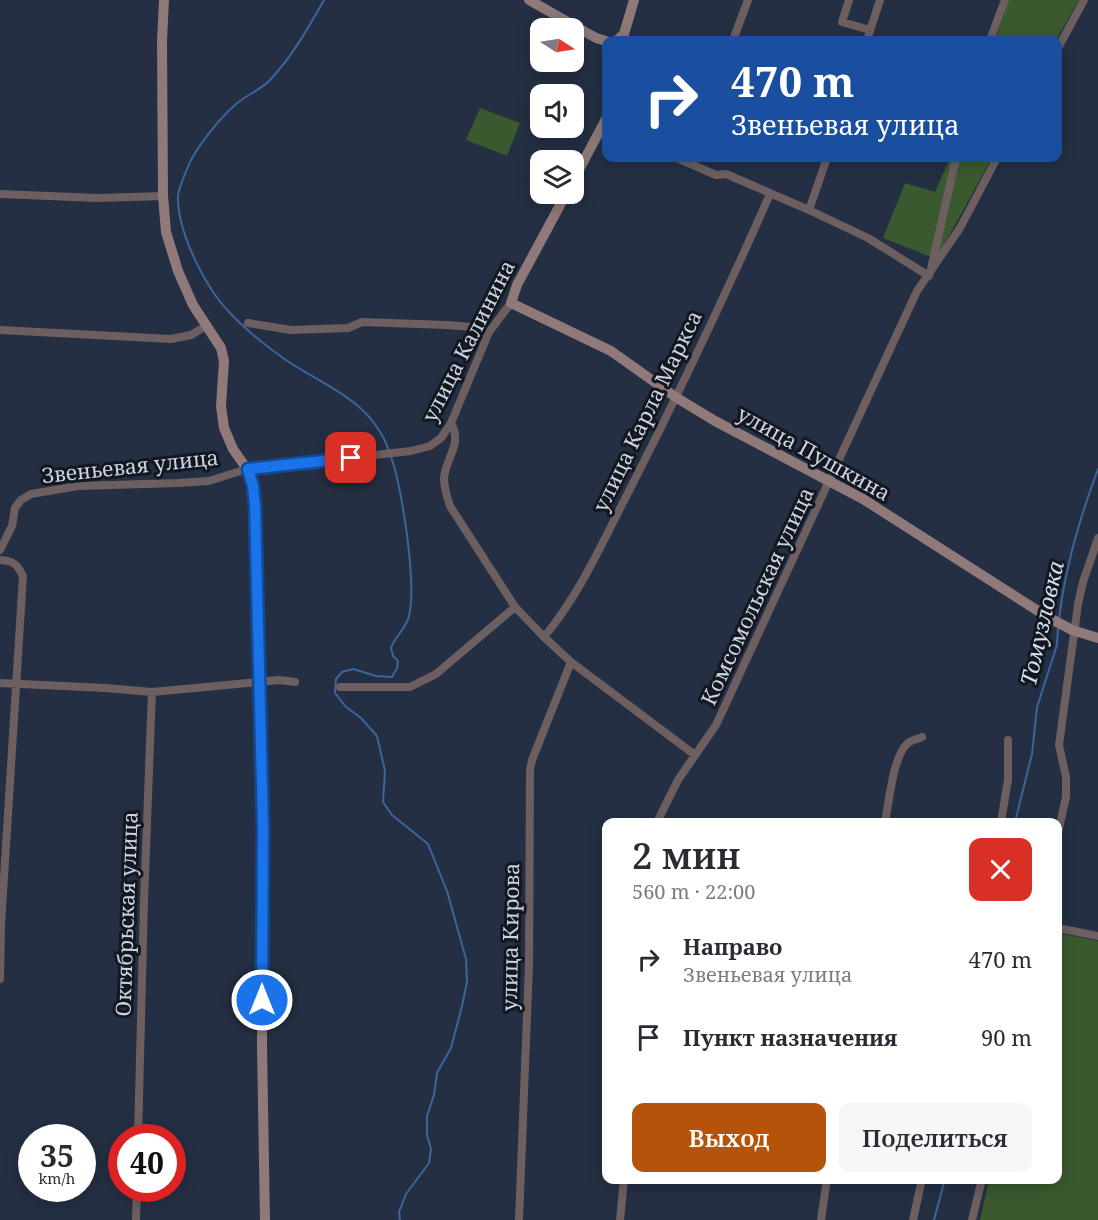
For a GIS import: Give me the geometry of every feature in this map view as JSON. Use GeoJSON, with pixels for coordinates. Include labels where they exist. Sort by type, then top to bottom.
{"type":"FeatureCollection","features":[{"type":"Feature","properties":{"kind":"street"},"geometry":{"type":"LineString","coordinates":[[164,0],[163,196],[166,232],[178,271],[193,305],[221,348],[224,361],[222,406],[224,428],[233,449],[248,469],[255,506],[263,827],[262,1046],[265,1220]]}},
{"type":"Feature","properties":{"kind":"street"},"geometry":{"type":"LineString","coordinates":[[529,0],[602,40]]}},
{"type":"Feature","properties":{"kind":"street"},"geometry":{"type":"LineString","coordinates":[[621,36],[624,33],[634,0]]}},
{"type":"Feature","properties":{"kind":"street"},"geometry":{"type":"LineString","coordinates":[[734,36],[748,0]]}},
{"type":"Feature","properties":{"kind":"street"},"geometry":{"type":"LineString","coordinates":[[849,0],[842,22],[870,30]]}},
{"type":"Feature","properties":{"kind":"street"},"geometry":{"type":"LineString","coordinates":[[868,36],[880,0]]}},
{"type":"Feature","properties":{"kind":"street"},"geometry":{"type":"LineString","coordinates":[[992,36],[1005,0]]}},
{"type":"Feature","properties":{"kind":"street"},"geometry":{"type":"LineString","coordinates":[[1062,41],[1084,0]]}},
{"type":"Feature","properties":{"kind":"street"},"geometry":{"type":"LineString","coordinates":[[584,160],[602,127]]}},
{"type":"Feature","properties":{"kind":"street"},"geometry":{"type":"LineString","coordinates":[[686,162],[716,175],[726,174],[809,210],[868,238],[929,276],[955,162]]}},
{"type":"Feature","properties":{"kind":"street"},"geometry":{"type":"LineString","coordinates":[[809,210],[826,162]]}},
{"type":"Feature","properties":{"kind":"street","name":"Комсомольская улица"},"geometry":{"type":"LineString","coordinates":[[659,818],[678,780],[706,742],[716,724],[914,299],[960,228],[995,162]]}},
{"type":"Feature","properties":{"kind":"street"},"geometry":{"type":"LineString","coordinates":[[0,194],[98,198],[163,196]]}},
{"type":"Feature","properties":{"kind":"street","name":"улица Карла Маркса"},"geometry":{"type":"LineString","coordinates":[[544,637],[586,574],[677,398],[770,194]]}},
{"type":"Feature","properties":{"kind":"street","name":"улица Калинина"},"geometry":{"type":"LineString","coordinates":[[371,455],[430,446],[441,438],[451,423],[489,332],[511,303],[517,285],[561,204]]}},
{"type":"Feature","properties":{"kind":"street","name":"улица Пушкина"},"geometry":{"type":"LineString","coordinates":[[511,303],[611,351],[677,398],[753,442],[879,509],[1046,616],[1074,630],[1098,638]]}},
{"type":"Feature","properties":{"kind":"street"},"geometry":{"type":"LineString","coordinates":[[248,322],[291,330],[348,328],[362,322],[447,325],[471,327],[489,332]]}},
{"type":"Feature","properties":{"kind":"street"},"geometry":{"type":"LineString","coordinates":[[0,330],[171,339],[192,335],[206,326]]}},
{"type":"Feature","properties":{"kind":"street"},"geometry":{"type":"LineString","coordinates":[[451,423],[456,431],[456,439],[444,477],[447,499],[515,607],[571,662],[695,755]]}},
{"type":"Feature","properties":{"kind":"street","name":"Звеньевая улица"},"geometry":{"type":"LineString","coordinates":[[0,550],[12,526],[15,508],[21,500],[31,494],[78,486],[209,480],[248,469],[371,455]]}},
{"type":"Feature","properties":{"kind":"street"},"geometry":{"type":"LineString","coordinates":[[1061,818],[1066,797],[1066,777],[1059,745],[1074,630],[1083,582],[1098,538]]}},
{"type":"Feature","properties":{"kind":"street"},"geometry":{"type":"LineString","coordinates":[[0,560],[12,561],[18,565],[24,576],[1,925],[0,979]]}},
{"type":"Feature","properties":{"kind":"street"},"geometry":{"type":"LineString","coordinates":[[340,687],[410,687],[424,681],[436,674],[515,607]]}},
{"type":"Feature","properties":{"kind":"street","name":"улица Кирова"},"geometry":{"type":"LineString","coordinates":[[519,1220],[528,964],[530,770],[571,662]]}},
{"type":"Feature","properties":{"kind":"street"},"geometry":{"type":"LineString","coordinates":[[0,683],[152,692],[279,680],[295,682]]}},
{"type":"Feature","properties":{"kind":"street","name":"Октябрьская улица"},"geometry":{"type":"LineString","coordinates":[[138,1124],[152,692]]}},
{"type":"Feature","properties":{"kind":"street"},"geometry":{"type":"LineString","coordinates":[[886,818],[896,767],[903,749],[909,742],[922,737]]}},
{"type":"Feature","properties":{"kind":"street"},"geometry":{"type":"LineString","coordinates":[[1002,818],[1008,780],[1008,740]]}},
{"type":"Feature","properties":{"kind":"street"},"geometry":{"type":"LineString","coordinates":[[1062,929],[1098,936]]}},
{"type":"Feature","properties":{"kind":"street"},"geometry":{"type":"LineString","coordinates":[[620,1220],[624,1184]]}},
{"type":"Feature","properties":{"kind":"street"},"geometry":{"type":"LineString","coordinates":[[821,1220],[826,1184]]}},
{"type":"Feature","properties":{"kind":"street"},"geometry":{"type":"LineString","coordinates":[[913,1220],[921,1184]]}},
{"type":"Feature","properties":{"kind":"street"},"geometry":{"type":"LineString","coordinates":[[972,1220],[981,1184]]}},
{"type":"Feature","properties":{"kind":"street"},"geometry":{"type":"LineString","coordinates":[[136,1220],[137,1202]]}},
{"type":"Feature","properties":{"kind":"green space"},"geometry":{"type":"Polygon","coordinates":[[[1009,0],[1079,0],[1058,36],[996,36],[1009,0]]]}},
{"type":"Feature","properties":{"kind":"green space"},"geometry":{"type":"Polygon","coordinates":[[[480,108],[520,123],[507,156],[466,140],[480,108]]]}},
{"type":"Feature","properties":{"kind":"green space"},"geometry":{"type":"Polygon","coordinates":[[[948,162],[990,162],[936,259],[883,238],[905,183],[935,192],[948,162]]]}},
{"type":"Feature","properties":{"kind":"green space"},"geometry":{"type":"Polygon","coordinates":[[[1062,934],[1098,941],[1098,1220],[980,1220],[988,1184],[1062,1184],[1062,934]]]}},
{"type":"Feature","properties":{"kind":"waterway"},"geometry":{"type":"LineString","coordinates":[[324,0],[300,41],[279,70],[267,83],[229,110],[199,147],[190,162],[180,188],[179,210],[182,226],[195,259],[212,290],[231,314],[276,353],[358,406],[381,433],[389,451]]}},
{"type":"Feature","properties":{"kind":"waterway"},"geometry":{"type":"LineString","coordinates":[[391,456],[404,513],[411,581],[409,616],[391,648],[393,656],[398,661],[397,668],[392,677],[376,676],[353,669],[342,672],[336,679],[335,693],[346,707],[361,718],[377,736],[385,771],[383,802],[392,815],[428,844],[447,891],[466,959],[467,982],[451,1048],[437,1073],[434,1095],[427,1116],[427,1135],[431,1149],[429,1163],[406,1194],[399,1212],[400,1220]]}},
{"type":"Feature","properties":{"kind":"waterway","name":"Томузловка"},"geometry":{"type":"LineString","coordinates":[[1059,619],[1074,543],[1098,469]]}},
{"type":"Feature","properties":{"kind":"waterway","name":"Томузловка"},"geometry":{"type":"LineString","coordinates":[[1016,818],[1032,754],[1037,707],[1057,645],[1058,628]]}},
{"type":"Feature","properties":{"kind":"waterway","name":"Томузловка"},"geometry":{"type":"LineString","coordinates":[[934,1220],[944,1184]]}},
{"type":"Feature","properties":{"kind":"route"},"geometry":{"type":"LineString","coordinates":[[262,1000],[263,827],[255,506],[248,469],[351,458]]}}]}
